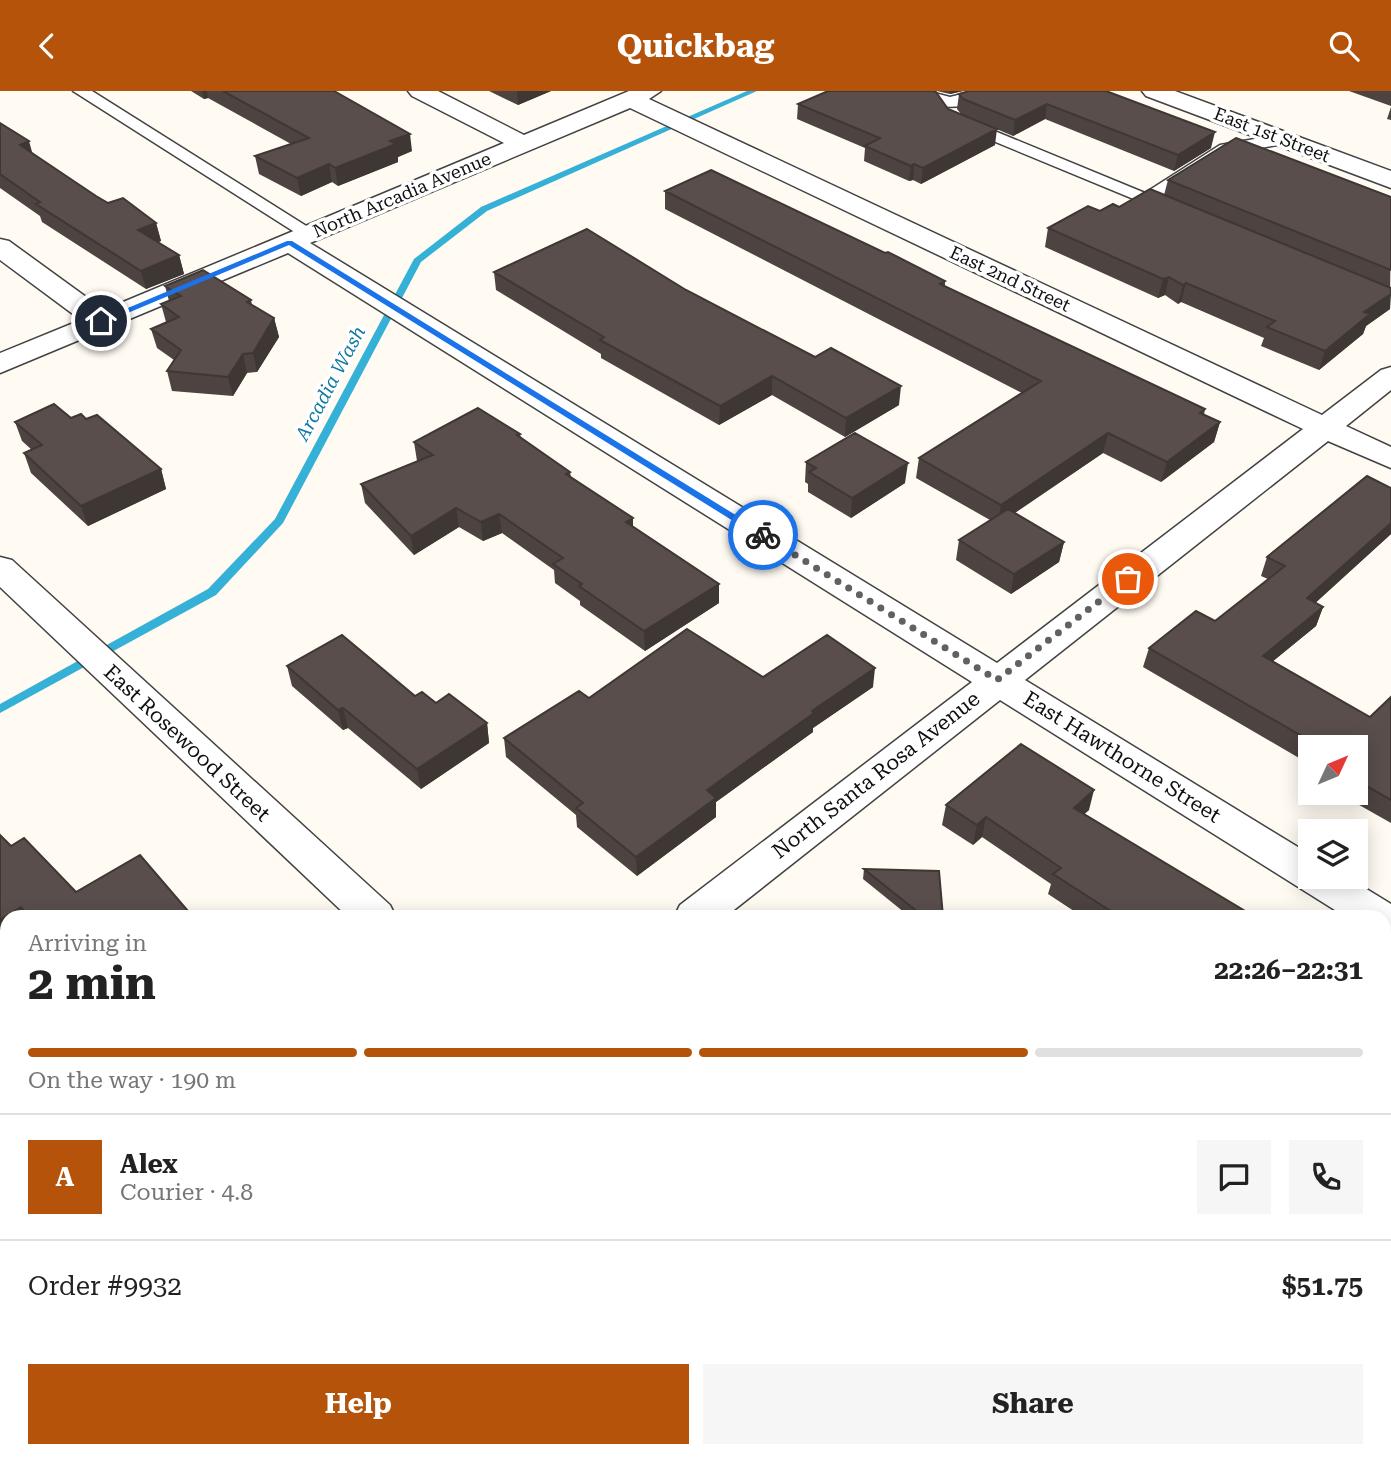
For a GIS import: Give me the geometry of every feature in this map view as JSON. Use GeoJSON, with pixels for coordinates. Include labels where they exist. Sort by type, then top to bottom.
{"type":"FeatureCollection","features":[{"type":"Feature","properties":{"kind":"street"},"geometry":{"type":"LineString","coordinates":[[419,91],[524,144]]}},
{"type":"Feature","properties":{"kind":"street","name":"East 1st Street"},"geometry":{"type":"LineString","coordinates":[[1154,91],[1391,180]]}},
{"type":"Feature","properties":{"kind":"street","name":"North Arcadia Avenue"},"geometry":{"type":"LineString","coordinates":[[0,364],[639,95]]}},
{"type":"Feature","properties":{"kind":"street","name":"East 2nd Street"},"geometry":{"type":"LineString","coordinates":[[639,95],[1391,459]]}},
{"type":"Feature","properties":{"kind":"street","name":"East Hawthorne Street"},"geometry":{"type":"LineString","coordinates":[[300,238],[997,680],[1298,867]]}},
{"type":"Feature","properties":{"kind":"street"},"geometry":{"type":"LineString","coordinates":[[0,247],[101,321]]}},
{"type":"Feature","properties":{"kind":"street","name":"North Santa Rosa Avenue"},"geometry":{"type":"LineString","coordinates":[[704,910],[1391,376]]}},
{"type":"Feature","properties":{"kind":"street","name":"East Rosewood Street"},"geometry":{"type":"LineString","coordinates":[[0,568],[366,910]]}},
{"type":"Feature","properties":{"kind":"street","name":"East Hawthorne Street"},"geometry":{"type":"LineString","coordinates":[[1333,889],[1368,910]]}},
{"type":"Feature","properties":{"kind":"lane"},"geometry":{"type":"LineString","coordinates":[[81,91],[300,238]]}},
{"type":"Feature","properties":{"kind":"lane"},"geometry":{"type":"LineString","coordinates":[[913,91],[943,103],[964,103],[987,91]]}},
{"type":"Feature","properties":{"kind":"lane"},"geometry":{"type":"LineString","coordinates":[[943,103],[953,119],[1182,214]]}},
{"type":"Feature","properties":{"kind":"lane"},"geometry":{"type":"LineString","coordinates":[[1153,194],[1226,149],[1283,139]]}},
{"type":"Feature","properties":{"kind":"building"},"geometry":{"type":"Polygon","coordinates":[[[223,91],[334,91],[410,134],[390,141],[396,144],[335,168],[329,164],[297,178],[255,156],[309,138],[223,91]]]}},
{"type":"Feature","properties":{"kind":"building"},"geometry":{"type":"Polygon","coordinates":[[[828,91],[933,91],[948,109],[997,129],[923,168],[914,164],[911,166],[865,146],[880,138],[798,104],[828,91]]]}},
{"type":"Feature","properties":{"kind":"building"},"geometry":{"type":"Polygon","coordinates":[[[969,91],[1106,91],[1215,132],[1178,155],[1047,104],[1015,120],[963,99],[959,94],[969,91]]]}},
{"type":"Feature","properties":{"kind":"building"},"geometry":{"type":"Polygon","coordinates":[[[0,123],[29,141],[20,145],[96,196],[108,203],[123,198],[156,223],[138,230],[179,255],[141,271],[36,204],[40,202],[0,174],[0,123]]]}},
{"type":"Feature","properties":{"kind":"building"},"geometry":{"type":"Polygon","coordinates":[[[1236,138],[1391,197],[1391,270],[1168,180],[1236,138]]]}},
{"type":"Feature","properties":{"kind":"building"},"geometry":{"type":"Polygon","coordinates":[[[711,170],[885,253],[888,252],[945,281],[940,284],[1205,409],[1200,413],[1220,422],[1167,462],[1108,433],[1001,505],[919,458],[1041,381],[665,191],[711,170]]]}},
{"type":"Feature","properties":{"kind":"building"},"geometry":{"type":"Polygon","coordinates":[[[1150,189],[1391,288],[1391,294],[1364,312],[1370,314],[1325,351],[1267,327],[1275,321],[1186,283],[1183,285],[1169,277],[1163,279],[1048,228],[1088,206],[1100,211],[1113,204],[1119,207],[1150,189]]]}},
{"type":"Feature","properties":{"kind":"building"},"geometry":{"type":"Polygon","coordinates":[[[587,229],[686,290],[815,357],[831,348],[901,386],[846,418],[772,376],[720,406],[600,340],[604,337],[494,272],[587,229]]]}},
{"type":"Feature","properties":{"kind":"building"},"geometry":{"type":"Polygon","coordinates":[[[203,270],[274,318],[253,353],[243,354],[228,377],[167,371],[181,350],[151,329],[179,317],[161,304],[181,296],[165,286],[203,270]]]}},
{"type":"Feature","properties":{"kind":"building"},"geometry":{"type":"Polygon","coordinates":[[[54,404],[71,418],[81,414],[86,419],[97,415],[161,469],[81,506],[24,453],[42,445],[15,422],[54,404]]]}},
{"type":"Feature","properties":{"kind":"building"},"geometry":{"type":"Polygon","coordinates":[[[478,408],[520,434],[517,435],[570,472],[566,474],[633,518],[626,522],[719,584],[644,631],[579,586],[582,584],[553,564],[563,558],[499,514],[481,522],[456,508],[411,536],[361,484],[433,455],[414,442],[478,408]]]}},
{"type":"Feature","properties":{"kind":"building"},"geometry":{"type":"Polygon","coordinates":[[[855,433],[908,463],[852,498],[809,472],[816,468],[806,462],[855,433]]]}},
{"type":"Feature","properties":{"kind":"building"},"geometry":{"type":"Polygon","coordinates":[[[1367,476],[1391,488],[1391,523],[1307,598],[1323,607],[1263,656],[1370,717],[1391,697],[1391,800],[1368,787],[1368,735],[1300,735],[1149,648],[1196,611],[1215,621],[1285,566],[1267,557],[1367,476]]]}},
{"type":"Feature","properties":{"kind":"building"},"geometry":{"type":"Polygon","coordinates":[[[1008,509],[1064,542],[1014,574],[959,540],[1008,509]]]}},
{"type":"Feature","properties":{"kind":"building"},"geometry":{"type":"Polygon","coordinates":[[[687,629],[763,677],[827,635],[875,668],[812,711],[814,713],[707,790],[716,798],[636,857],[576,808],[583,803],[504,738],[579,691],[589,698],[687,629]]]}},
{"type":"Feature","properties":{"kind":"building"},"geometry":{"type":"Polygon","coordinates":[[[342,635],[415,696],[422,692],[436,703],[449,694],[487,723],[417,769],[343,708],[338,710],[287,666],[342,635]]]}},
{"type":"Feature","properties":{"kind":"building"},"geometry":{"type":"Polygon","coordinates":[[[1021,744],[1094,790],[1074,808],[1243,910],[1109,910],[1053,874],[1061,868],[986,817],[977,825],[946,805],[1021,744]]]}},
{"type":"Feature","properties":{"kind":"building"},"geometry":{"type":"Polygon","coordinates":[[[0,835],[11,846],[24,838],[76,892],[140,855],[187,910],[23,910],[21,907],[16,910],[0,910],[0,835]]]}},
{"type":"Feature","properties":{"kind":"building"},"geometry":{"type":"Polygon","coordinates":[[[864,869],[939,871],[942,910],[915,910],[864,869]]]}},
{"type":"Feature","properties":{"kind":"waterway","name":"Arcadia Wash"},"geometry":{"type":"LineString","coordinates":[[0,709],[212,592],[279,521],[417,261],[484,209],[753,91]]}},
{"type":"Feature","properties":{"kind":"way so far"},"geometry":{"type":"LineString","coordinates":[[763,535],[997,680],[1128,579]]}},
{"type":"Feature","properties":{"kind":"route"},"geometry":{"type":"LineString","coordinates":[[101,321],[289,242],[763,535]]}}]}
